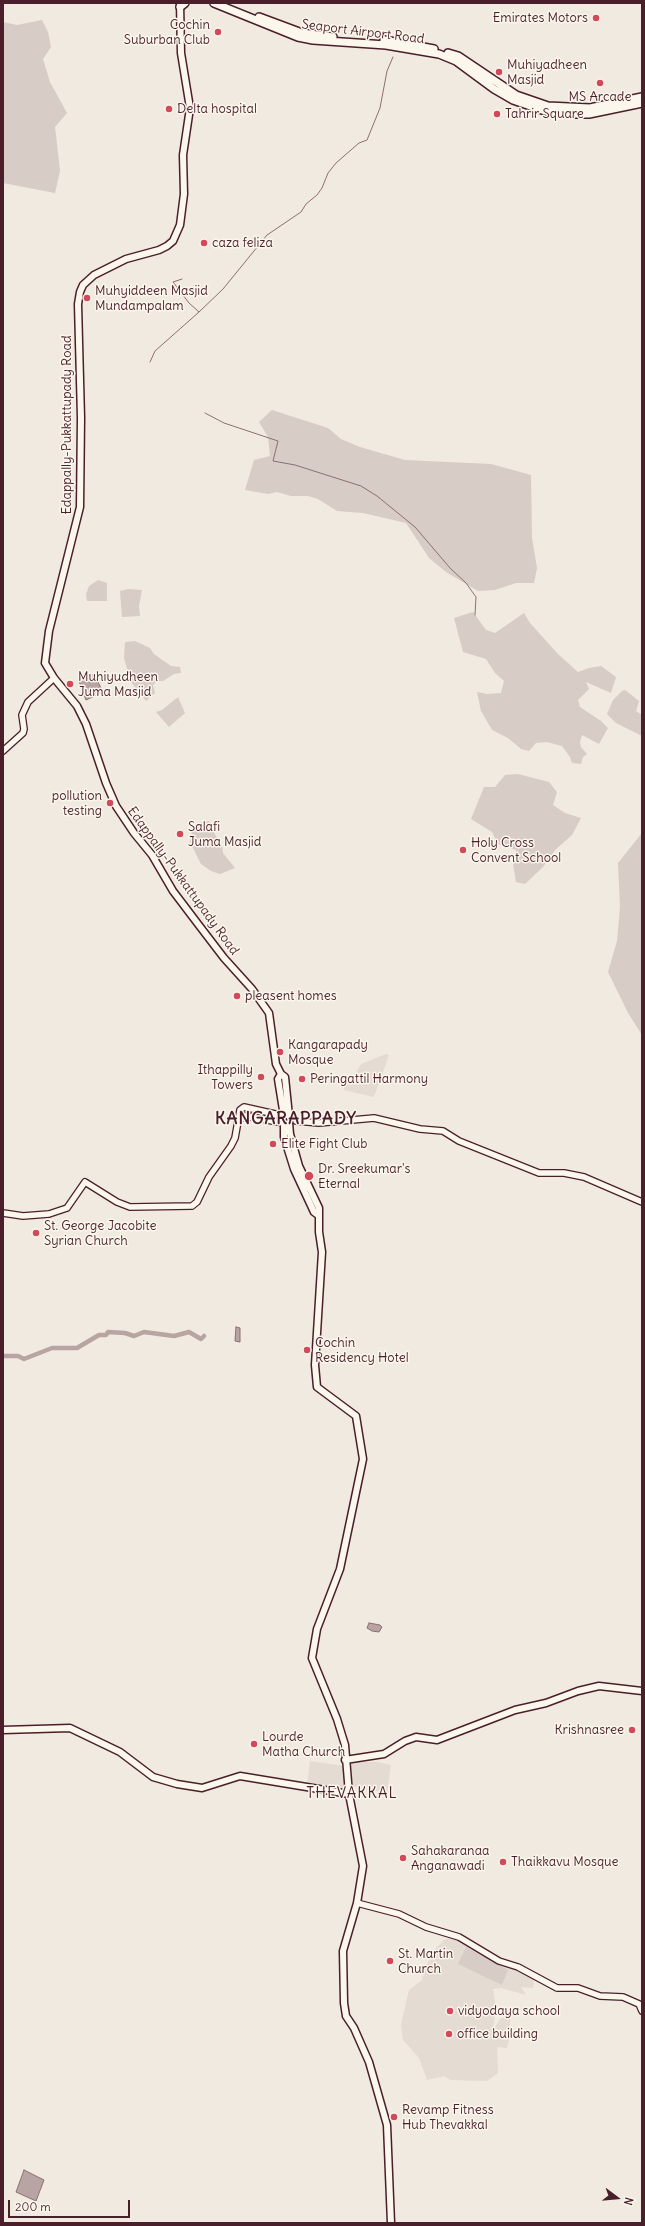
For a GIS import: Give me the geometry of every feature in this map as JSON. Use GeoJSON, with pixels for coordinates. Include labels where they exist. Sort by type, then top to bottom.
{"type":"FeatureCollection","features":[{"type":"Feature","properties":{"kind":"main road","name":"Seaport Airport Road"},"geometry":{"type":"LineString","coordinates":[[214,3],[298,37],[313,40],[386,45],[443,56],[456,61],[494,89],[513,100],[545,111],[580,115],[618,106],[642,97]]}},
{"type":"Feature","properties":{"kind":"main road","name":"Seaport Airport Road"},"geometry":{"type":"LineString","coordinates":[[225,3],[260,18],[302,33],[400,42],[440,50],[458,56],[516,96],[536,103],[580,109],[642,103]]}},
{"type":"Feature","properties":{"kind":"main road","name":"Edappally-Pukkattupady Road"},"geometry":{"type":"LineString","coordinates":[[182,4],[181,53],[190,108],[183,155],[184,194],[180,225],[173,241],[167,246],[159,250],[126,259],[94,275],[83,285],[78,304],[81,418],[80,507],[46,651],[46,663],[54,678],[77,706],[86,724],[106,783],[116,806],[134,834],[152,855],[173,891],[224,958],[252,989],[269,1013],[276,1064],[281,1074],[278,1079],[289,1120],[284,1137],[294,1169],[314,1212],[318,1215],[322,1252],[315,1365],[317,1387],[356,1416],[363,1459],[340,1569],[317,1629],[312,1658],[337,1719],[345,1745],[345,1760],[349,1794],[363,1866],[358,1903],[343,1951],[344,2003],[346,2016],[354,2028],[369,2062],[387,2125],[391,2223]]}},
{"type":"Feature","properties":{"kind":"main road"},"geometry":{"type":"LineString","coordinates":[[345,1760],[384,1754],[405,1741],[416,1738],[437,1740],[515,1710],[546,1703],[578,1691],[599,1686],[642,1691]]}},
{"type":"Feature","properties":{"kind":"main road"},"geometry":{"type":"LineString","coordinates":[[3,1730],[70,1728],[120,1752],[153,1777],[177,1784],[202,1788],[240,1776],[349,1794]]}},
{"type":"Feature","properties":{"kind":"street"},"geometry":{"type":"LineString","coordinates":[[3,751],[23,733],[24,728],[22,716],[28,702],[54,678]]}},
{"type":"Feature","properties":{"kind":"street"},"geometry":{"type":"LineString","coordinates":[[3,1213],[24,1216],[49,1214],[67,1208],[85,1182],[117,1202],[130,1207],[192,1206],[197,1202],[209,1177],[232,1146],[240,1110],[244,1107],[289,1120]]}},
{"type":"Feature","properties":{"kind":"street"},"geometry":{"type":"LineString","coordinates":[[237,1121],[245,1116],[318,1123],[374,1118],[420,1129],[443,1131],[459,1141],[539,1173],[564,1173],[584,1177],[642,1202]]}},
{"type":"Feature","properties":{"kind":"street"},"geometry":{"type":"LineString","coordinates":[[358,1903],[399,1914],[426,1927],[459,1937],[499,1961],[518,1968],[557,1988],[578,1988],[600,1996],[623,1997],[639,2004],[642,2011]]}},
{"type":"Feature","properties":{"kind":"shaded area"},"geometry":{"type":"Polygon","coordinates":[[[42,20],[48,32],[51,47],[43,59],[50,82],[67,113],[55,127],[60,171],[55,193],[3,183],[3,22],[17,25],[42,20]]]}},
{"type":"Feature","properties":{"kind":"shaded area"},"geometry":{"type":"Polygon","coordinates":[[[272,410],[328,428],[341,439],[360,447],[405,460],[491,464],[531,475],[532,538],[537,568],[534,583],[516,583],[495,590],[478,591],[446,572],[429,558],[406,523],[363,513],[337,511],[318,499],[308,496],[291,496],[277,492],[268,494],[245,490],[254,460],[270,456],[268,437],[259,422],[272,410]]]}},
{"type":"Feature","properties":{"kind":"shaded area"},"geometry":{"type":"Polygon","coordinates":[[[98,580],[107,583],[107,601],[87,601],[86,594],[89,586],[98,580]]]}},
{"type":"Feature","properties":{"kind":"shaded area"},"geometry":{"type":"Polygon","coordinates":[[[128,589],[142,590],[139,606],[140,616],[122,617],[120,591],[128,589]]]}},
{"type":"Feature","properties":{"kind":"shaded area"},"geometry":{"type":"Polygon","coordinates":[[[473,612],[486,630],[495,633],[524,613],[530,623],[558,654],[578,672],[601,666],[616,677],[611,693],[586,682],[589,689],[578,700],[580,707],[601,721],[608,728],[599,744],[582,735],[580,742],[581,747],[587,754],[583,757],[581,764],[572,763],[570,757],[562,746],[547,742],[536,743],[529,751],[521,749],[508,738],[492,730],[481,711],[477,692],[487,694],[501,693],[504,681],[495,673],[486,659],[463,652],[454,618],[473,612]]]}},
{"type":"Feature","properties":{"kind":"shaded area"},"geometry":{"type":"Polygon","coordinates":[[[135,641],[150,648],[154,654],[171,666],[180,667],[181,673],[174,674],[163,681],[157,681],[153,685],[155,693],[146,701],[131,682],[124,658],[125,642],[135,641]]]}},
{"type":"Feature","properties":{"kind":"shaded area"},"geometry":{"type":"Polygon","coordinates":[[[94,674],[103,692],[86,700],[79,681],[94,674]]]}},
{"type":"Feature","properties":{"kind":"shaded area"},"geometry":{"type":"Polygon","coordinates":[[[625,690],[639,701],[636,711],[642,715],[642,736],[616,723],[607,714],[613,700],[625,690]]]}},
{"type":"Feature","properties":{"kind":"shaded area"},"geometry":{"type":"Polygon","coordinates":[[[178,697],[185,713],[169,727],[156,712],[162,710],[178,697]]]}},
{"type":"Feature","properties":{"kind":"shaded area"},"geometry":{"type":"Polygon","coordinates":[[[518,774],[549,782],[557,792],[553,805],[565,813],[581,818],[572,835],[555,850],[543,867],[525,884],[516,882],[513,864],[516,850],[498,844],[492,832],[471,819],[484,787],[495,787],[505,775],[518,774]]]}},
{"type":"Feature","properties":{"kind":"shaded area"},"geometry":{"type":"Polygon","coordinates":[[[209,821],[213,825],[214,833],[222,845],[223,853],[235,868],[220,874],[211,871],[201,864],[190,842],[192,834],[190,830],[198,823],[209,821]]]}},
{"type":"Feature","properties":{"kind":"shaded area"},"geometry":{"type":"Polygon","coordinates":[[[642,833],[642,1035],[628,1013],[608,972],[617,941],[620,907],[618,863],[642,833]]]}},
{"type":"Feature","properties":{"kind":"shaded area"},"geometry":{"type":"Polygon","coordinates":[[[386,1054],[389,1055],[374,1097],[344,1090],[346,1078],[353,1078],[361,1064],[386,1054]]]}},
{"type":"Feature","properties":{"kind":"shaded area"},"geometry":{"type":"Polygon","coordinates":[[[236,1327],[240,1328],[240,1342],[235,1341],[236,1327]]]}},
{"type":"Feature","properties":{"kind":"shaded area"},"geometry":{"type":"Polygon","coordinates":[[[369,1623],[380,1625],[382,1627],[379,1632],[372,1631],[367,1628],[369,1623]]]}},
{"type":"Feature","properties":{"kind":"shaded area"},"geometry":{"type":"Polygon","coordinates":[[[310,1761],[343,1766],[345,1791],[307,1785],[310,1761]]]}},
{"type":"Feature","properties":{"kind":"shaded area"},"geometry":{"type":"Polygon","coordinates":[[[351,1762],[377,1762],[391,1765],[387,1793],[352,1786],[351,1762]]]}},
{"type":"Feature","properties":{"kind":"shaded area","name":"vidyodaya school"},"geometry":{"type":"Polygon","coordinates":[[[451,1938],[469,1944],[480,1953],[534,1979],[533,1988],[521,1987],[526,1995],[501,1988],[493,1989],[496,2007],[493,2030],[501,2018],[510,2018],[510,2036],[507,2048],[497,2047],[498,2073],[487,2081],[451,2080],[444,2076],[427,2080],[419,2058],[403,2040],[401,2024],[409,1990],[422,1980],[427,1964],[437,1947],[444,1940],[451,1938]]]}},
{"type":"Feature","properties":{"kind":"shaded area"},"geometry":{"type":"Polygon","coordinates":[[[466,1947],[508,1970],[502,1985],[458,1964],[466,1947]]]}},
{"type":"Feature","properties":{"kind":"shaded area"},"geometry":{"type":"Polygon","coordinates":[[[24,2170],[44,2180],[36,2201],[16,2192],[24,2170]]]}},
{"type":"Feature","properties":{"kind":"waterway"},"geometry":{"type":"LineString","coordinates":[[182,279],[173,282],[189,303],[199,312],[223,289],[267,235],[301,212],[306,204],[317,195],[322,188],[328,173],[336,163],[359,143],[367,140],[380,108],[387,71],[393,57]]}},
{"type":"Feature","properties":{"kind":"waterway"},"geometry":{"type":"LineString","coordinates":[[150,362],[155,351],[199,312]]}},
{"type":"Feature","properties":{"kind":"waterway"},"geometry":{"type":"LineString","coordinates":[[205,413],[224,423],[278,441],[273,461],[295,465],[361,486],[377,496],[415,527],[450,568],[466,583],[476,597],[475,615]]}},
{"type":"Feature","properties":{"kind":"waterway"},"geometry":{"type":"LineString","coordinates":[[3,1356],[18,1356],[24,1359],[52,1348],[77,1348],[99,1335],[106,1335],[108,1332],[125,1333],[134,1336],[144,1332],[174,1336],[189,1332],[201,1339],[204,1336]]}},
{"type":"Feature","properties":{"kind":"place","name":"Emirates Motors"},"geometry":{"type":"Point","coordinates":[596,18]}},
{"type":"Feature","properties":{"kind":"place","name":"Cochin Suburban Club"},"geometry":{"type":"Point","coordinates":[218,32]}},
{"type":"Feature","properties":{"kind":"place","name":"Muhiyadheen Masjid"},"geometry":{"type":"Point","coordinates":[499,72]}},
{"type":"Feature","properties":{"kind":"place","name":"MS Arcade"},"geometry":{"type":"Point","coordinates":[600,83]}},
{"type":"Feature","properties":{"kind":"place","name":"Delta hospital"},"geometry":{"type":"Point","coordinates":[169,109]}},
{"type":"Feature","properties":{"kind":"place","name":"Tahrir Square"},"geometry":{"type":"Point","coordinates":[497,114]}},
{"type":"Feature","properties":{"kind":"place","name":"caza feliza"},"geometry":{"type":"Point","coordinates":[204,243]}},
{"type":"Feature","properties":{"kind":"place","name":"Muhyiddeen Masjid Mundampalam"},"geometry":{"type":"Point","coordinates":[87,298]}},
{"type":"Feature","properties":{"kind":"place","name":"Muhiyudheen Juma Masjid"},"geometry":{"type":"Point","coordinates":[70,684]}},
{"type":"Feature","properties":{"kind":"place","name":"pollution testing"},"geometry":{"type":"Point","coordinates":[110,803]}},
{"type":"Feature","properties":{"kind":"place","name":"Salafi Juma Masjid"},"geometry":{"type":"Point","coordinates":[180,834]}},
{"type":"Feature","properties":{"kind":"place","name":"Holy Cross Convent School"},"geometry":{"type":"Point","coordinates":[463,850]}},
{"type":"Feature","properties":{"kind":"place","name":"pleasent homes"},"geometry":{"type":"Point","coordinates":[237,996]}},
{"type":"Feature","properties":{"kind":"place","name":"Kangarapady Mosque"},"geometry":{"type":"Point","coordinates":[280,1052]}},
{"type":"Feature","properties":{"kind":"place","name":"Ithappilly Towers"},"geometry":{"type":"Point","coordinates":[261,1077]}},
{"type":"Feature","properties":{"kind":"place","name":"Peringattil Harmony"},"geometry":{"type":"Point","coordinates":[302,1079]}},
{"type":"Feature","properties":{"kind":"place","name":"Elite Fight Club"},"geometry":{"type":"Point","coordinates":[273,1144]}},
{"type":"Feature","properties":{"kind":"place","name":"Dr. Sreekumar's Eternal"},"geometry":{"type":"Point","coordinates":[309,1176]}},
{"type":"Feature","properties":{"kind":"place","name":"St. George Jacobite Syrian Church"},"geometry":{"type":"Point","coordinates":[36,1233]}},
{"type":"Feature","properties":{"kind":"place","name":"Cochin Residency Hotel"},"geometry":{"type":"Point","coordinates":[307,1350]}},
{"type":"Feature","properties":{"kind":"place","name":"Krishnasree"},"geometry":{"type":"Point","coordinates":[632,1730]}},
{"type":"Feature","properties":{"kind":"place","name":"Lourde Matha Church"},"geometry":{"type":"Point","coordinates":[254,1744]}},
{"type":"Feature","properties":{"kind":"place","name":"Sahakaranaa Anganawadi"},"geometry":{"type":"Point","coordinates":[403,1858]}},
{"type":"Feature","properties":{"kind":"place","name":"Thaikkavu Mosque"},"geometry":{"type":"Point","coordinates":[503,1862]}},
{"type":"Feature","properties":{"kind":"place","name":"St. Martin Church"},"geometry":{"type":"Point","coordinates":[390,1961]}},
{"type":"Feature","properties":{"kind":"place","name":"vidyodaya school"},"geometry":{"type":"Point","coordinates":[450,2011]}},
{"type":"Feature","properties":{"kind":"place","name":"office building"},"geometry":{"type":"Point","coordinates":[449,2034]}},
{"type":"Feature","properties":{"kind":"place","name":"Revamp Fitness Hub Thevakkal"},"geometry":{"type":"Point","coordinates":[394,2117]}},
{"type":"Feature","properties":{"kind":"district","name":"KANGARAPPADY"},"geometry":{"type":"Point","coordinates":[286,1119]}},
{"type":"Feature","properties":{"kind":"district","name":"THEVAKKAL"},"geometry":{"type":"Point","coordinates":[352,1794]}}]}
